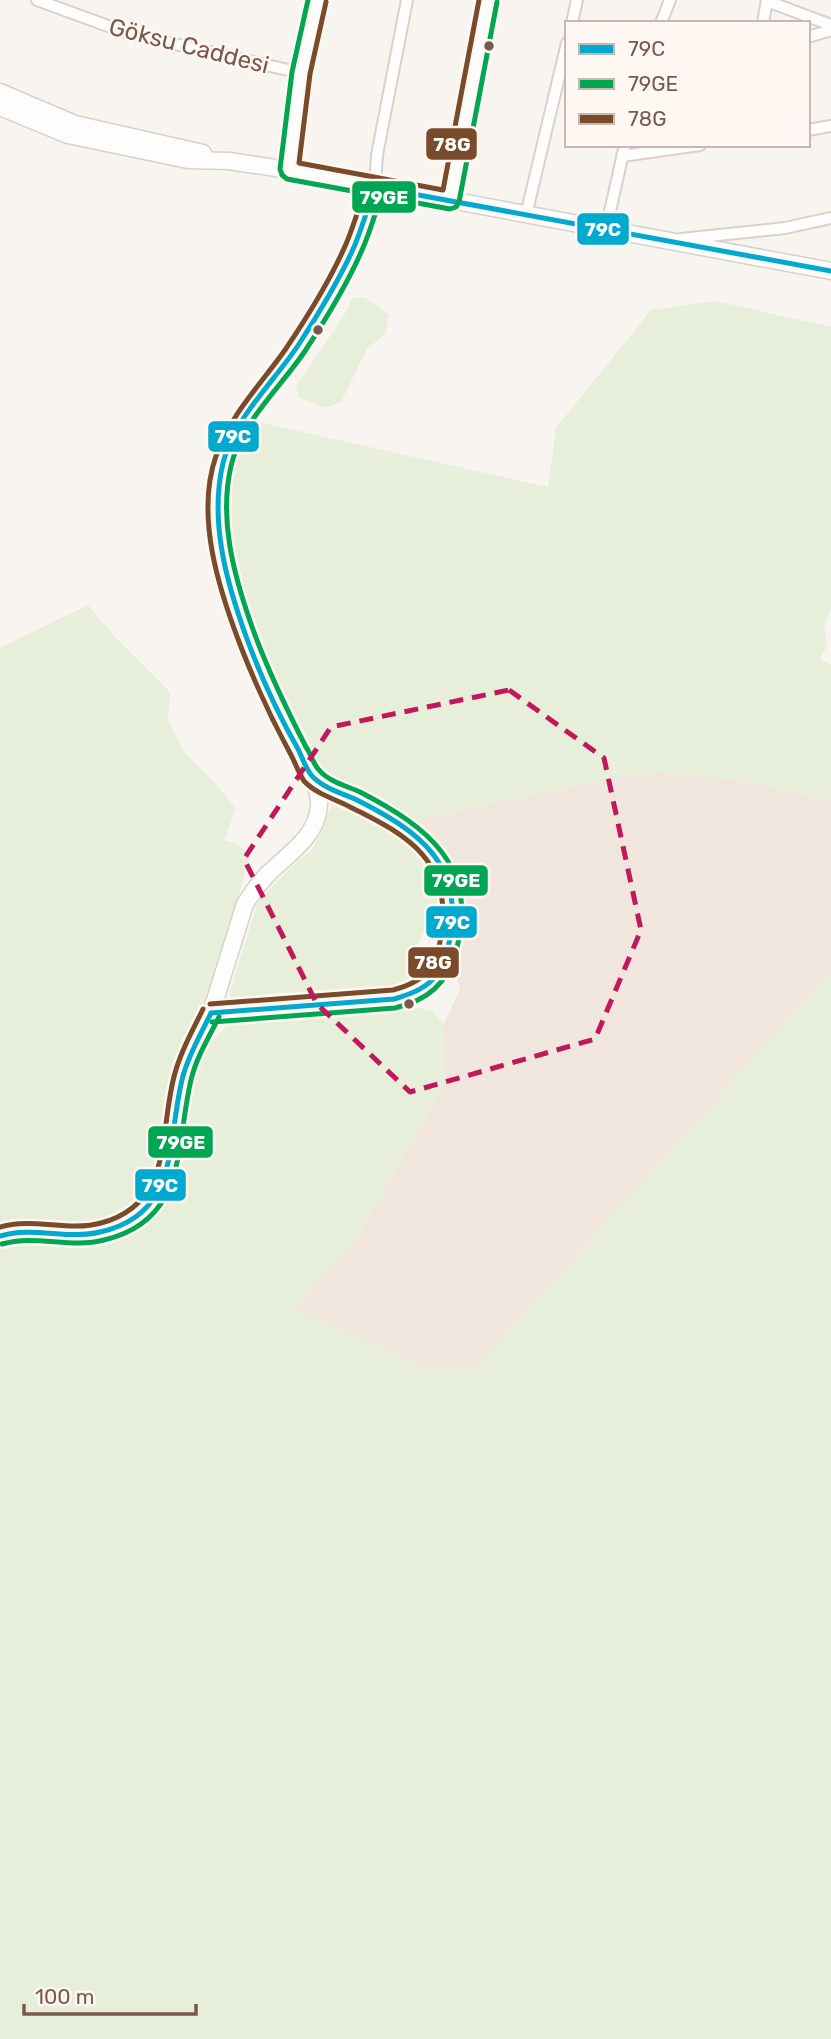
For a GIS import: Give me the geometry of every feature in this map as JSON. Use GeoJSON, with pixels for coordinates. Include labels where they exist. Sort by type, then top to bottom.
{"type":"FeatureCollection","features":[{"type":"Feature","properties":{"kind":"main road"},"geometry":{"type":"LineString","coordinates":[[289,170],[301,73],[317,0]]}},
{"type":"Feature","properties":{"kind":"main road"},"geometry":{"type":"LineString","coordinates":[[450,200],[488,0]]}},
{"type":"Feature","properties":{"kind":"main road"},"geometry":{"type":"LineString","coordinates":[[0,92],[75,124],[229,160],[831,271]]}},
{"type":"Feature","properties":{"kind":"main road"},"geometry":{"type":"LineString","coordinates":[[0,107],[68,135],[188,160],[229,160]]}},
{"type":"Feature","properties":{"kind":"main road"},"geometry":{"type":"LineString","coordinates":[[0,1236],[32,1231],[97,1233],[135,1220],[151,1206],[163,1187],[184,1074],[211,1013],[245,904],[269,873],[301,845],[317,818],[320,802],[313,778],[273,699],[242,624],[228,575],[217,517],[218,490],[230,442],[298,347],[327,300],[354,246],[374,187]]}},
{"type":"Feature","properties":{"kind":"main road"},"geometry":{"type":"LineString","coordinates":[[211,1013],[394,999],[422,991],[433,981],[442,965],[453,922],[452,898],[449,877],[430,848],[398,821],[313,778]]}},
{"type":"Feature","properties":{"kind":"street","name":"Göksu Caddesi"},"geometry":{"type":"LineString","coordinates":[[37,0],[127,33],[301,73]]}},
{"type":"Feature","properties":{"kind":"street"},"geometry":{"type":"LineString","coordinates":[[374,187],[377,155],[407,0]]}},
{"type":"Feature","properties":{"kind":"street"},"geometry":{"type":"LineString","coordinates":[[572,21],[577,0]]}},
{"type":"Feature","properties":{"kind":"street"},"geometry":{"type":"LineString","coordinates":[[662,21],[670,0]]}},
{"type":"Feature","properties":{"kind":"street"},"geometry":{"type":"LineString","coordinates":[[763,21],[767,1],[831,27]]}},
{"type":"Feature","properties":{"kind":"street"},"geometry":{"type":"LineString","coordinates":[[810,36],[831,27]]}},
{"type":"Feature","properties":{"kind":"street"},"geometry":{"type":"LineString","coordinates":[[526,215],[565,51]]}},
{"type":"Feature","properties":{"kind":"street"},"geometry":{"type":"LineString","coordinates":[[810,130],[831,126]]}},
{"type":"Feature","properties":{"kind":"street"},"geometry":{"type":"LineString","coordinates":[[606,229],[623,151],[674,147]]}},
{"type":"Feature","properties":{"kind":"street"},"geometry":{"type":"LineString","coordinates":[[670,240],[785,228],[831,218]]}},
{"type":"Feature","properties":{"kind":"highlighted area"},"geometry":{"type":"Polygon","coordinates":[[[509,690],[604,758],[641,930],[595,1039],[410,1092],[317,1004],[244,859],[331,727],[509,690]]]}},
{"type":"Feature","properties":{"kind":"shaded area"},"geometry":{"type":"Polygon","coordinates":[[[658,771],[745,781],[831,801],[831,972],[474,1370],[427,1371],[389,1351],[293,1309],[354,1242],[445,1084],[444,1024],[460,989],[457,977],[461,908],[458,885],[448,862],[431,840],[411,822],[502,801],[658,771]]]}},
{"type":"Feature","properties":{"kind":"green space"},"geometry":{"type":"Polygon","coordinates":[[[364,297],[389,315],[385,334],[367,349],[341,402],[325,408],[298,397],[296,386],[344,316],[352,298],[364,297]]]}},
{"type":"Feature","properties":{"kind":"green space"},"geometry":{"type":"Polygon","coordinates":[[[716,301],[831,327],[831,608],[824,627],[827,646],[820,659],[831,665],[831,801],[745,781],[658,771],[502,801],[411,822],[373,796],[333,779],[316,764],[297,737],[249,619],[235,572],[228,520],[231,482],[239,450],[258,422],[548,487],[556,428],[651,310],[716,301]]]}},
{"type":"Feature","properties":{"kind":"green space"},"geometry":{"type":"Polygon","coordinates":[[[88,605],[115,637],[170,692],[168,719],[185,754],[214,782],[236,809],[224,840],[239,845],[250,856],[203,1020],[181,1061],[171,1091],[157,1176],[149,1193],[133,1210],[119,1218],[96,1224],[38,1221],[0,1225],[0,648],[88,605]]]}},
{"type":"Feature","properties":{"kind":"green space"},"geometry":{"type":"Polygon","coordinates":[[[333,802],[350,808],[410,841],[430,864],[438,884],[440,904],[434,921],[419,940],[411,981],[397,988],[355,995],[240,1002],[234,1000],[230,995],[231,988],[257,905],[292,866],[311,851],[333,802]]]}},
{"type":"Feature","properties":{"kind":"green space"},"geometry":{"type":"Polygon","coordinates":[[[831,972],[831,2039],[0,2039],[0,1246],[36,1239],[107,1239],[125,1234],[144,1223],[164,1203],[175,1179],[182,1152],[190,1095],[198,1068],[211,1042],[234,1021],[419,1008],[432,1011],[444,1024],[445,1084],[354,1242],[294,1309],[427,1371],[474,1370],[831,972]]]}},
{"type":"Feature","properties":{"kind":"transit line","name":"79GE"},"geometry":{"type":"LineString","coordinates":[[308,0],[292,72],[280,169],[282,175],[287,179],[450,209],[456,207],[459,202],[497,2]]}},
{"type":"Feature","properties":{"kind":"transit line","name":"78G"},"geometry":{"type":"LineString","coordinates":[[326,2],[310,74],[299,163],[443,190],[479,0]]}},
{"type":"Feature","properties":{"kind":"transit line","name":"78G"},"geometry":{"type":"LineString","coordinates":[[210,1004],[393,990],[413,983],[427,972],[439,947],[443,910],[440,889],[433,870],[422,855],[391,829],[320,793],[302,778],[246,660],[225,602],[212,553],[209,528],[210,479],[222,441],[238,413],[285,350],[326,285],[346,244],[367,184]]}},
{"type":"Feature","properties":{"kind":"transit line","name":"79C"},"geometry":{"type":"LineString","coordinates":[[375,187],[831,271]]}},
{"type":"Feature","properties":{"kind":"transit line","name":"79C"},"geometry":{"type":"LineString","coordinates":[[211,1013],[394,999],[416,991],[431,981],[442,965],[449,943],[452,915],[450,892],[444,871],[432,853],[399,824],[322,784],[306,768],[270,695],[247,639],[227,575],[219,530],[219,485],[228,447],[245,416],[299,344],[321,309],[354,247],[375,187]]}},
{"type":"Feature","properties":{"kind":"transit line","name":"79GE"},"geometry":{"type":"LineString","coordinates":[[212,1022],[407,1005],[434,989],[447,973],[456,951],[462,921],[461,896],[454,873],[443,853],[407,820],[385,805],[328,778],[314,762],[256,637],[233,564],[227,525],[228,486],[236,450],[252,420],[305,351],[336,302],[365,243],[383,190]]}},
{"type":"Feature","properties":{"kind":"transit line","name":"78G"},"geometry":{"type":"LineString","coordinates":[[0,1227],[25,1223],[76,1226],[101,1223],[125,1213],[141,1199],[152,1182],[159,1163],[178,1065],[203,1009]]}},
{"type":"Feature","properties":{"kind":"transit line","name":"79C"},"geometry":{"type":"LineString","coordinates":[[0,1236],[25,1232],[75,1235],[100,1232],[126,1223],[145,1209],[158,1191],[166,1171],[183,1076],[211,1013]]}},
{"type":"Feature","properties":{"kind":"transit line","name":"79GE"},"geometry":{"type":"LineString","coordinates":[[2,1244],[28,1240],[78,1243],[104,1240],[131,1230],[151,1216],[164,1198],[173,1178],[193,1072],[219,1017]]}}]}
